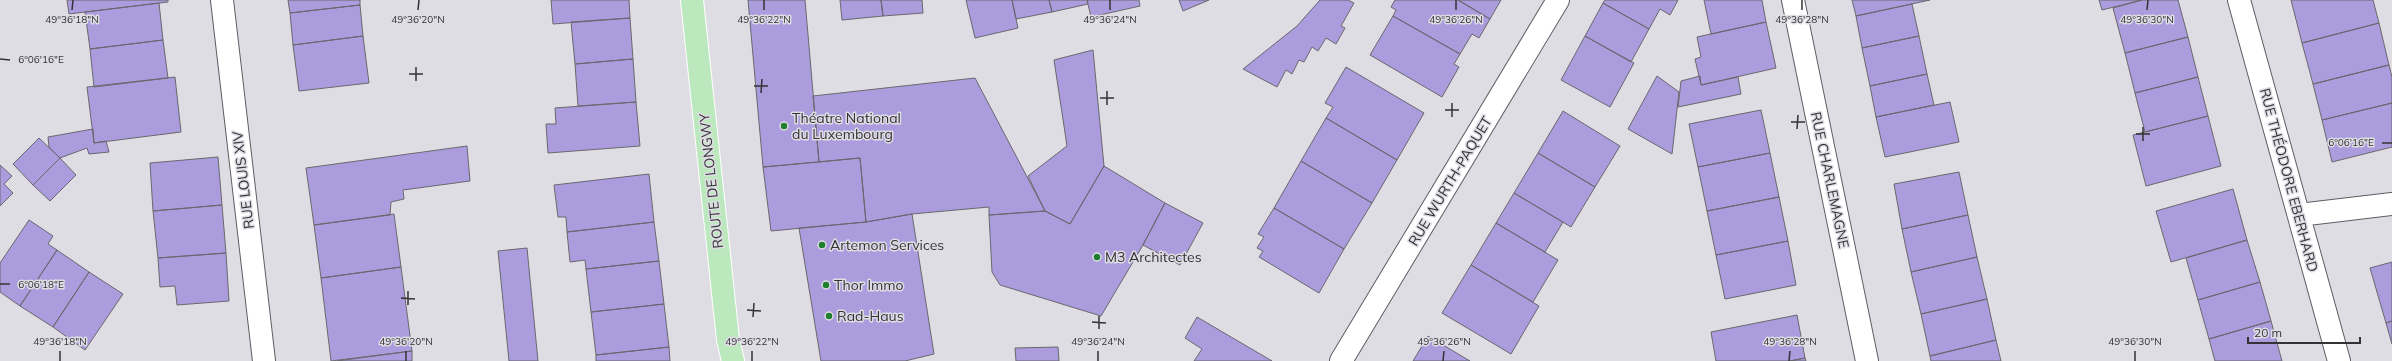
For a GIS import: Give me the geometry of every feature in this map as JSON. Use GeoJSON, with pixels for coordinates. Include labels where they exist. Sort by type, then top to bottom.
{"type":"FeatureCollection","features":[{"type":"Feature","properties":{"kind":"main road","name":"ROUTE DE LONGWY"},"geometry":{"type":"LineString","coordinates":[[692,0],[727,332],[732,361]]}},
{"type":"Feature","properties":{"kind":"street","name":"RUE LOUIS XIV"},"geometry":{"type":"LineString","coordinates":[[222,0],[264,361]]}},
{"type":"Feature","properties":{"kind":"street","name":"RUE WURTH-PAQUET"},"geometry":{"type":"LineString","coordinates":[[1341,361],[1558,0]]}},
{"type":"Feature","properties":{"kind":"street","name":"RUE CHARLEMAGNE"},"geometry":{"type":"LineString","coordinates":[[1793,0],[1867,361]]}},
{"type":"Feature","properties":{"kind":"street","name":"RUE THÉODORE EBERHARD"},"geometry":{"type":"LineString","coordinates":[[2239,0],[2339,361]]}},
{"type":"Feature","properties":{"kind":"street"},"geometry":{"type":"LineString","coordinates":[[2299,215],[2392,204]]}},
{"type":"Feature","properties":{"kind":"building"},"geometry":{"type":"Polygon","coordinates":[[[67,0],[168,0],[168,2],[69,14],[67,0]]]}},
{"type":"Feature","properties":{"kind":"building"},"geometry":{"type":"Polygon","coordinates":[[[288,0],[360,0],[360,5],[290,13],[288,0]]]}},
{"type":"Feature","properties":{"kind":"building"},"geometry":{"type":"Polygon","coordinates":[[[551,0],[629,0],[630,18],[553,24],[551,0]]]}},
{"type":"Feature","properties":{"kind":"building"},"geometry":{"type":"Polygon","coordinates":[[[748,0],[805,0],[819,162],[763,167],[748,0]]]}},
{"type":"Feature","properties":{"kind":"building"},"geometry":{"type":"Polygon","coordinates":[[[840,0],[881,0],[883,16],[842,20],[840,0]]]}},
{"type":"Feature","properties":{"kind":"building"},"geometry":{"type":"Polygon","coordinates":[[[881,0],[922,0],[923,13],[883,16],[881,0]]]}},
{"type":"Feature","properties":{"kind":"building"},"geometry":{"type":"Polygon","coordinates":[[[966,0],[1012,0],[1018,28],[975,38],[966,0]]]}},
{"type":"Feature","properties":{"kind":"building"},"geometry":{"type":"Polygon","coordinates":[[[1012,0],[1049,0],[1052,12],[1016,19],[1012,0]]]}},
{"type":"Feature","properties":{"kind":"building"},"geometry":{"type":"Polygon","coordinates":[[[1049,0],[1087,0],[1088,4],[1052,12],[1049,0]]]}},
{"type":"Feature","properties":{"kind":"building"},"geometry":{"type":"Polygon","coordinates":[[[1087,0],[1139,0],[1140,6],[1091,17],[1087,0]]]}},
{"type":"Feature","properties":{"kind":"building"},"geometry":{"type":"Polygon","coordinates":[[[1179,0],[1209,0],[1183,11],[1179,0]]]}},
{"type":"Feature","properties":{"kind":"building"},"geometry":{"type":"Polygon","coordinates":[[[1320,0],[1348,0],[1354,3],[1341,26],[1345,28],[1336,44],[1326,38],[1318,51],[1312,47],[1304,62],[1299,60],[1292,74],[1286,70],[1277,87],[1243,69],[1297,26],[1320,0]]]}},
{"type":"Feature","properties":{"kind":"building"},"geometry":{"type":"Polygon","coordinates":[[[1395,0],[1458,0],[1490,19],[1479,38],[1472,34],[1460,54],[1393,16],[1396,10],[1391,7],[1395,0]]]}},
{"type":"Feature","properties":{"kind":"building"},"geometry":{"type":"Polygon","coordinates":[[[1458,0],[1501,0],[1490,19],[1458,0]]]}},
{"type":"Feature","properties":{"kind":"building"},"geometry":{"type":"Polygon","coordinates":[[[1605,0],[1678,0],[1670,15],[1660,9],[1649,29],[1603,3],[1605,0]]]}},
{"type":"Feature","properties":{"kind":"building"},"geometry":{"type":"Polygon","coordinates":[[[1704,0],[1762,0],[1766,22],[1711,34],[1704,0]]]}},
{"type":"Feature","properties":{"kind":"building"},"geometry":{"type":"Polygon","coordinates":[[[1852,0],[1930,0],[1856,16],[1852,0]]]}},
{"type":"Feature","properties":{"kind":"building"},"geometry":{"type":"Polygon","coordinates":[[[2099,0],[2142,0],[2102,10],[2099,0]]]}},
{"type":"Feature","properties":{"kind":"building"},"geometry":{"type":"Polygon","coordinates":[[[2142,0],[2178,0],[2188,37],[2125,53],[2113,8],[2142,0]]]}},
{"type":"Feature","properties":{"kind":"building"},"geometry":{"type":"Polygon","coordinates":[[[2291,0],[2373,0],[2379,23],[2302,43],[2291,0]]]}},
{"type":"Feature","properties":{"kind":"building"},"geometry":{"type":"Polygon","coordinates":[[[159,3],[163,40],[90,49],[85,12],[159,3]]]}},
{"type":"Feature","properties":{"kind":"building"},"geometry":{"type":"Polygon","coordinates":[[[1603,3],[1649,29],[1631,62],[1585,36],[1603,3]]]}},
{"type":"Feature","properties":{"kind":"building"},"geometry":{"type":"Polygon","coordinates":[[[1912,4],[1919,36],[1862,48],[1856,16],[1912,4]]]}},
{"type":"Feature","properties":{"kind":"building"},"geometry":{"type":"Polygon","coordinates":[[[360,5],[363,36],[293,45],[290,13],[360,5]]]}},
{"type":"Feature","properties":{"kind":"building"},"geometry":{"type":"Polygon","coordinates":[[[1393,16],[1460,54],[1454,64],[1459,67],[1442,97],[1370,55],[1393,16]]]}},
{"type":"Feature","properties":{"kind":"building"},"geometry":{"type":"Polygon","coordinates":[[[630,18],[633,59],[575,64],[571,22],[630,18]]]}},
{"type":"Feature","properties":{"kind":"building"},"geometry":{"type":"Polygon","coordinates":[[[1766,22],[1776,68],[1701,85],[1695,59],[1701,57],[1697,37],[1766,22]]]}},
{"type":"Feature","properties":{"kind":"building"},"geometry":{"type":"Polygon","coordinates":[[[2379,23],[2389,65],[2313,84],[2302,43],[2379,23]]]}},
{"type":"Feature","properties":{"kind":"building"},"geometry":{"type":"Polygon","coordinates":[[[363,36],[369,83],[299,91],[293,45],[363,36]]]}},
{"type":"Feature","properties":{"kind":"building"},"geometry":{"type":"Polygon","coordinates":[[[1585,36],[1634,63],[1610,107],[1561,80],[1585,36]]]}},
{"type":"Feature","properties":{"kind":"building"},"geometry":{"type":"Polygon","coordinates":[[[1919,36],[1927,74],[1870,86],[1862,48],[1919,36]]]}},
{"type":"Feature","properties":{"kind":"building"},"geometry":{"type":"Polygon","coordinates":[[[2188,37],[2198,77],[2135,93],[2125,53],[2188,37]]]}},
{"type":"Feature","properties":{"kind":"building"},"geometry":{"type":"Polygon","coordinates":[[[163,40],[168,78],[94,87],[90,49],[163,40]]]}},
{"type":"Feature","properties":{"kind":"building"},"geometry":{"type":"Polygon","coordinates":[[[1093,50],[1104,166],[1070,224],[1045,211],[1028,176],[1067,146],[1054,60],[1093,50]]]}},
{"type":"Feature","properties":{"kind":"building"},"geometry":{"type":"Polygon","coordinates":[[[633,59],[636,102],[578,106],[575,64],[633,59]]]}},
{"type":"Feature","properties":{"kind":"building"},"geometry":{"type":"Polygon","coordinates":[[[2389,65],[2392,77],[2392,103],[2322,120],[2313,84],[2389,65]]]}},
{"type":"Feature","properties":{"kind":"building"},"geometry":{"type":"Polygon","coordinates":[[[1346,67],[1424,113],[1397,160],[1326,118],[1333,107],[1325,103],[1346,67]]]}},
{"type":"Feature","properties":{"kind":"building"},"geometry":{"type":"Polygon","coordinates":[[[1927,74],[1934,105],[1876,117],[1870,86],[1927,74]]]}},
{"type":"Feature","properties":{"kind":"building"},"geometry":{"type":"Polygon","coordinates":[[[1657,76],[1679,92],[1672,154],[1628,129],[1657,76]]]}},
{"type":"Feature","properties":{"kind":"building"},"geometry":{"type":"Polygon","coordinates":[[[1700,76],[1701,85],[1738,77],[1741,94],[1678,107],[1681,81],[1700,76]]]}},
{"type":"Feature","properties":{"kind":"building"},"geometry":{"type":"Polygon","coordinates":[[[175,77],[181,132],[94,143],[87,87],[175,77]]]}},
{"type":"Feature","properties":{"kind":"building"},"geometry":{"type":"Polygon","coordinates":[[[2198,77],[2208,116],[2145,132],[2135,93],[2198,77]]]}},
{"type":"Feature","properties":{"kind":"building"},"geometry":{"type":"Polygon","coordinates":[[[975,78],[1045,211],[989,215],[989,207],[912,214],[866,222],[860,158],[819,162],[813,96],[975,78]]]}},
{"type":"Feature","properties":{"kind":"building"},"geometry":{"type":"Polygon","coordinates":[[[636,102],[640,146],[548,153],[546,124],[556,124],[555,108],[636,102]]]}},
{"type":"Feature","properties":{"kind":"building"},"geometry":{"type":"Polygon","coordinates":[[[1950,102],[1959,142],[1885,157],[1876,117],[1950,102]]]}},
{"type":"Feature","properties":{"kind":"building"},"geometry":{"type":"Polygon","coordinates":[[[2392,103],[2392,147],[2332,162],[2322,120],[2392,103]]]}},
{"type":"Feature","properties":{"kind":"building"},"geometry":{"type":"Polygon","coordinates":[[[1761,110],[1770,153],[1698,167],[1689,124],[1761,110]]]}},
{"type":"Feature","properties":{"kind":"building"},"geometry":{"type":"Polygon","coordinates":[[[1563,111],[1620,146],[1595,187],[1538,153],[1563,111]]]}},
{"type":"Feature","properties":{"kind":"building"},"geometry":{"type":"Polygon","coordinates":[[[2208,116],[2221,166],[2146,186],[2133,135],[2208,116]]]}},
{"type":"Feature","properties":{"kind":"building"},"geometry":{"type":"Polygon","coordinates":[[[1326,118],[1397,160],[1372,203],[1301,161],[1326,118]]]}},
{"type":"Feature","properties":{"kind":"building"},"geometry":{"type":"Polygon","coordinates":[[[93,129],[94,143],[106,141],[109,152],[89,154],[87,148],[60,158],[49,147],[48,137],[93,129]]]}},
{"type":"Feature","properties":{"kind":"building"},"geometry":{"type":"Polygon","coordinates":[[[39,138],[60,158],[33,185],[13,164],[39,138]]]}},
{"type":"Feature","properties":{"kind":"building"},"geometry":{"type":"Polygon","coordinates":[[[467,146],[470,181],[403,190],[404,199],[391,202],[390,215],[314,225],[306,168],[467,146]]]}},
{"type":"Feature","properties":{"kind":"building"},"geometry":{"type":"Polygon","coordinates":[[[1538,153],[1595,187],[1571,227],[1514,193],[1538,153]]]}},
{"type":"Feature","properties":{"kind":"building"},"geometry":{"type":"Polygon","coordinates":[[[1770,153],[1779,197],[1707,211],[1698,167],[1770,153]]]}},
{"type":"Feature","properties":{"kind":"building"},"geometry":{"type":"Polygon","coordinates":[[[218,157],[222,205],[153,211],[150,163],[218,157]]]}},
{"type":"Feature","properties":{"kind":"building"},"geometry":{"type":"Polygon","coordinates":[[[60,158],[76,175],[50,201],[33,185],[60,158]]]}},
{"type":"Feature","properties":{"kind":"building"},"geometry":{"type":"Polygon","coordinates":[[[860,158],[866,222],[771,231],[763,167],[860,158]]]}},
{"type":"Feature","properties":{"kind":"building"},"geometry":{"type":"Polygon","coordinates":[[[1301,161],[1372,203],[1344,249],[1274,208],[1301,161]]]}},
{"type":"Feature","properties":{"kind":"building"},"geometry":{"type":"Polygon","coordinates":[[[0,165],[12,176],[4,184],[13,193],[0,206],[0,165]]]}},
{"type":"Feature","properties":{"kind":"building"},"geometry":{"type":"Polygon","coordinates":[[[1104,166],[1165,203],[1143,245],[1101,316],[1000,285],[992,272],[989,215],[1045,211],[1070,224],[1104,166]]]}},
{"type":"Feature","properties":{"kind":"building"},"geometry":{"type":"Polygon","coordinates":[[[1959,172],[1968,215],[1902,229],[1894,184],[1959,172]]]}},
{"type":"Feature","properties":{"kind":"building"},"geometry":{"type":"Polygon","coordinates":[[[649,174],[654,222],[567,232],[566,217],[558,217],[554,185],[649,174]]]}},
{"type":"Feature","properties":{"kind":"building"},"geometry":{"type":"Polygon","coordinates":[[[2233,189],[2247,240],[2171,262],[2156,211],[2233,189]]]}},
{"type":"Feature","properties":{"kind":"building"},"geometry":{"type":"Polygon","coordinates":[[[1514,193],[1563,222],[1545,252],[1496,223],[1514,193]]]}},
{"type":"Feature","properties":{"kind":"building"},"geometry":{"type":"Polygon","coordinates":[[[1779,197],[1788,241],[1716,255],[1707,211],[1779,197]]]}},
{"type":"Feature","properties":{"kind":"building"},"geometry":{"type":"Polygon","coordinates":[[[1165,203],[1203,223],[1180,265],[1143,245],[1165,203]]]}},
{"type":"Feature","properties":{"kind":"building"},"geometry":{"type":"Polygon","coordinates":[[[222,205],[226,253],[158,258],[153,211],[222,205]]]}},
{"type":"Feature","properties":{"kind":"building"},"geometry":{"type":"Polygon","coordinates":[[[1274,208],[1344,249],[1319,293],[1259,257],[1263,251],[1257,248],[1264,237],[1258,234],[1274,208]]]}},
{"type":"Feature","properties":{"kind":"building"},"geometry":{"type":"Polygon","coordinates":[[[394,214],[401,267],[321,278],[314,225],[394,214]]]}},
{"type":"Feature","properties":{"kind":"building"},"geometry":{"type":"Polygon","coordinates":[[[912,214],[934,354],[905,361],[821,361],[799,228],[866,222],[912,214]]]}},
{"type":"Feature","properties":{"kind":"building"},"geometry":{"type":"Polygon","coordinates":[[[1968,215],[1977,257],[1911,272],[1902,229],[1968,215]]]}},
{"type":"Feature","properties":{"kind":"building"},"geometry":{"type":"Polygon","coordinates":[[[29,220],[53,236],[48,244],[57,250],[20,306],[0,292],[0,263],[29,220]]]}},
{"type":"Feature","properties":{"kind":"building"},"geometry":{"type":"Polygon","coordinates":[[[654,222],[659,261],[586,269],[585,260],[570,262],[567,232],[654,222]]]}},
{"type":"Feature","properties":{"kind":"building"},"geometry":{"type":"Polygon","coordinates":[[[1496,223],[1558,260],[1533,302],[1471,265],[1496,223]]]}},
{"type":"Feature","properties":{"kind":"building"},"geometry":{"type":"Polygon","coordinates":[[[2247,240],[2260,282],[2198,300],[2186,258],[2247,240]]]}},
{"type":"Feature","properties":{"kind":"building"},"geometry":{"type":"Polygon","coordinates":[[[1788,241],[1796,285],[1725,299],[1716,255],[1788,241]]]}},
{"type":"Feature","properties":{"kind":"building"},"geometry":{"type":"Polygon","coordinates":[[[527,248],[538,361],[509,361],[498,251],[527,248]]]}},
{"type":"Feature","properties":{"kind":"building"},"geometry":{"type":"Polygon","coordinates":[[[57,250],[89,272],[53,327],[20,306],[57,250]]]}},
{"type":"Feature","properties":{"kind":"building"},"geometry":{"type":"Polygon","coordinates":[[[226,253],[229,301],[177,305],[175,286],[160,287],[158,258],[226,253]]]}},
{"type":"Feature","properties":{"kind":"building"},"geometry":{"type":"Polygon","coordinates":[[[1977,257],[1987,299],[1921,314],[1911,272],[1977,257]]]}},
{"type":"Feature","properties":{"kind":"building"},"geometry":{"type":"Polygon","coordinates":[[[659,261],[664,304],[591,312],[586,269],[659,261]]]}},
{"type":"Feature","properties":{"kind":"building"},"geometry":{"type":"Polygon","coordinates":[[[2392,262],[2392,321],[2386,323],[2370,268],[2392,262]]]}},
{"type":"Feature","properties":{"kind":"building"},"geometry":{"type":"Polygon","coordinates":[[[1471,265],[1539,306],[1511,354],[1442,313],[1471,265]]]}},
{"type":"Feature","properties":{"kind":"building"},"geometry":{"type":"Polygon","coordinates":[[[401,267],[412,351],[331,361],[321,278],[401,267]]]}},
{"type":"Feature","properties":{"kind":"building"},"geometry":{"type":"Polygon","coordinates":[[[89,272],[123,294],[85,350],[53,327],[89,272]]]}},
{"type":"Feature","properties":{"kind":"building"},"geometry":{"type":"Polygon","coordinates":[[[2260,282],[2271,321],[2209,339],[2198,300],[2260,282]]]}},
{"type":"Feature","properties":{"kind":"building"},"geometry":{"type":"Polygon","coordinates":[[[1987,299],[1996,340],[1930,356],[1921,314],[1987,299]]]}},
{"type":"Feature","properties":{"kind":"building"},"geometry":{"type":"Polygon","coordinates":[[[664,304],[669,347],[596,355],[591,312],[664,304]]]}},
{"type":"Feature","properties":{"kind":"building"},"geometry":{"type":"Polygon","coordinates":[[[1797,315],[1805,358],[1790,361],[1716,361],[1711,332],[1797,315]]]}},
{"type":"Feature","properties":{"kind":"building"},"geometry":{"type":"Polygon","coordinates":[[[1197,317],[1272,361],[1194,361],[1202,349],[1185,338],[1197,317]]]}},
{"type":"Feature","properties":{"kind":"building"},"geometry":{"type":"Polygon","coordinates":[[[2271,321],[2282,361],[2215,361],[2209,339],[2271,321]]]}},
{"type":"Feature","properties":{"kind":"building"},"geometry":{"type":"Polygon","coordinates":[[[2392,321],[2392,344],[2386,323],[2392,321]]]}},
{"type":"Feature","properties":{"kind":"building"},"geometry":{"type":"Polygon","coordinates":[[[1428,336],[1470,361],[1413,361],[1428,336]]]}},
{"type":"Feature","properties":{"kind":"building"},"geometry":{"type":"Polygon","coordinates":[[[1996,340],[2001,361],[1931,361],[1930,356],[1996,340]]]}},
{"type":"Feature","properties":{"kind":"building"},"geometry":{"type":"Polygon","coordinates":[[[669,347],[670,361],[596,361],[596,355],[669,347]]]}},
{"type":"Feature","properties":{"kind":"building"},"geometry":{"type":"Polygon","coordinates":[[[1058,347],[1059,361],[1016,361],[1015,348],[1058,347]]]}},
{"type":"Feature","properties":{"kind":"building"},"geometry":{"type":"Polygon","coordinates":[[[412,351],[412,361],[337,361],[412,351]]]}},
{"type":"Feature","properties":{"kind":"building"},"geometry":{"type":"Polygon","coordinates":[[[1805,358],[1806,361],[1790,361],[1805,358]]]}},
{"type":"Feature","properties":{"kind":"place","name":"Théatre National du Luxembourg"},"geometry":{"type":"Point","coordinates":[784,126]}},
{"type":"Feature","properties":{"kind":"place","name":"Artemon Services"},"geometry":{"type":"Point","coordinates":[822,245]}},
{"type":"Feature","properties":{"kind":"place","name":"M3 Architectes"},"geometry":{"type":"Point","coordinates":[1097,257]}},
{"type":"Feature","properties":{"kind":"place","name":"Thor Immo"},"geometry":{"type":"Point","coordinates":[826,285]}},
{"type":"Feature","properties":{"kind":"place","name":"Rad-Haus"},"geometry":{"type":"Point","coordinates":[829,316]}}]}
